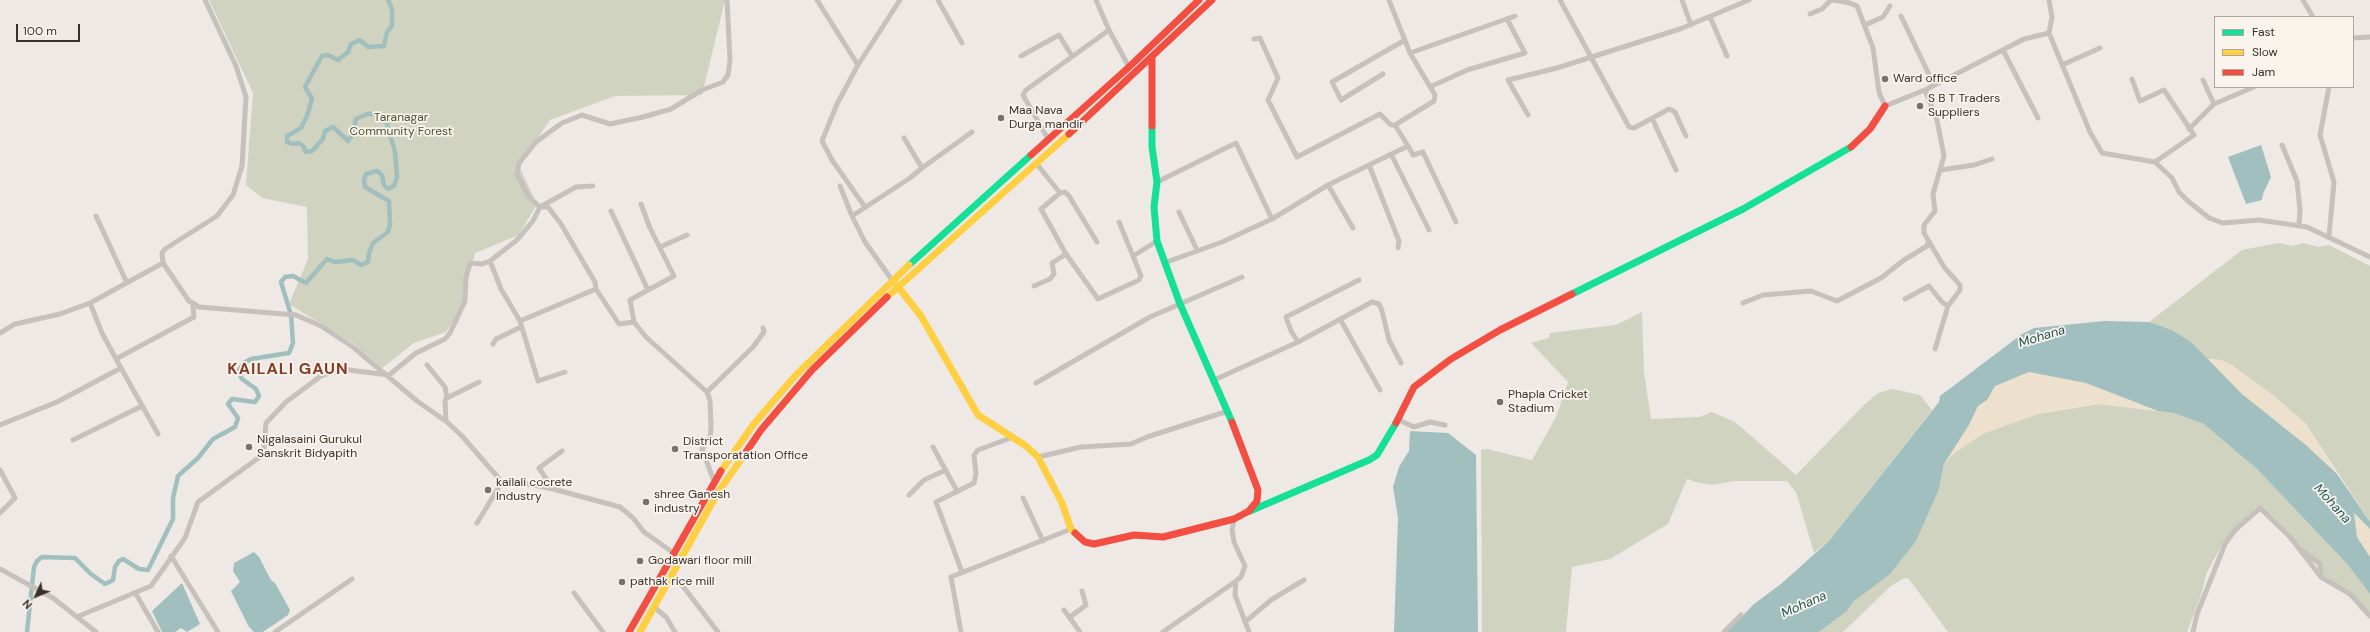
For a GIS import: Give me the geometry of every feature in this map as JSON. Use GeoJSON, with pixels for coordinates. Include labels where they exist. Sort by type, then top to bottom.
{"type":"FeatureCollection","features":[{"type":"Feature","properties":{"kind":"main road"},"geometry":{"type":"LineString","coordinates":[[629,632],[714,481],[753,425],[795,376],[892,280],[1129,67],[1199,0]]}},
{"type":"Feature","properties":{"kind":"main road"},"geometry":{"type":"LineString","coordinates":[[640,632],[717,494],[761,430],[812,370],[899,286],[1010,189],[1036,163],[1212,0]]}},
{"type":"Feature","properties":{"kind":"main road"},"geometry":{"type":"LineString","coordinates":[[1152,57],[1152,147],[1157,182],[1154,206],[1157,241],[1180,304],[1228,411],[1258,490],[1256,501],[1249,511]]}},
{"type":"Feature","properties":{"kind":"main road"},"geometry":{"type":"LineString","coordinates":[[892,280],[899,286],[921,316],[978,415],[1013,437],[1038,457],[1062,503],[1071,529],[1082,540],[1091,544],[1134,534],[1163,537],[1234,519],[1249,511],[1369,460],[1377,455],[1400,416],[1414,387],[1451,359],[1500,330],[1743,209],[1807,172],[1851,146],[1870,129],[1885,106]]}},
{"type":"Feature","properties":{"kind":"street"},"geometry":{"type":"LineString","coordinates":[[116,359],[194,316],[193,305],[163,263],[162,253],[165,249],[217,216],[228,205],[241,172],[246,97],[236,66],[205,0]]}},
{"type":"Feature","properties":{"kind":"street"},"geometry":{"type":"LineString","coordinates":[[634,322],[619,324],[596,289],[595,282],[561,224],[548,207],[540,207],[529,197],[517,174],[519,163],[546,133],[562,123],[582,115],[610,124],[671,109],[702,90],[723,82],[728,75],[730,60],[727,0]]}},
{"type":"Feature","properties":{"kind":"street"},"geometry":{"type":"LineString","coordinates":[[817,0],[858,65]]}},
{"type":"Feature","properties":{"kind":"street"},"geometry":{"type":"LineString","coordinates":[[865,207],[832,160],[822,141],[837,104],[858,65],[900,0]]}},
{"type":"Feature","properties":{"kind":"street"},"geometry":{"type":"LineString","coordinates":[[938,0],[962,42]]}},
{"type":"Feature","properties":{"kind":"street"},"geometry":{"type":"LineString","coordinates":[[1096,0],[1109,30],[1129,67]]}},
{"type":"Feature","properties":{"kind":"street"},"geometry":{"type":"LineString","coordinates":[[1390,0],[1410,53],[1435,95],[1434,101],[1395,125]]}},
{"type":"Feature","properties":{"kind":"street"},"geometry":{"type":"LineString","coordinates":[[1560,0],[1590,58],[1630,128],[1634,128],[1669,110],[1675,112],[1686,136]]}},
{"type":"Feature","properties":{"kind":"street"},"geometry":{"type":"LineString","coordinates":[[1682,0],[1691,25]]}},
{"type":"Feature","properties":{"kind":"street"},"geometry":{"type":"LineString","coordinates":[[1528,115],[1508,80],[1590,58],[1691,25],[1749,0]]}},
{"type":"Feature","properties":{"kind":"street"},"geometry":{"type":"LineString","coordinates":[[1810,14],[1822,9],[1832,0],[1850,3],[1857,6],[1873,48],[1879,92],[1885,106],[1925,90],[2024,39],[2049,34]]}},
{"type":"Feature","properties":{"kind":"street"},"geometry":{"type":"LineString","coordinates":[[2050,0],[2052,17],[2049,34],[2090,132],[2102,153],[2155,162],[2172,178],[2179,192],[2209,218],[2223,223],[2260,220],[2299,226],[2329,236],[2370,257]]}},
{"type":"Feature","properties":{"kind":"street"},"geometry":{"type":"LineString","coordinates":[[2303,0],[2312,16]]}},
{"type":"Feature","properties":{"kind":"street"},"geometry":{"type":"LineString","coordinates":[[1865,25],[1883,17],[1890,6]]}},
{"type":"Feature","properties":{"kind":"street"},"geometry":{"type":"LineString","coordinates":[[1410,53],[1515,16]]}},
{"type":"Feature","properties":{"kind":"street"},"geometry":{"type":"LineString","coordinates":[[1901,16],[1934,85]]}},
{"type":"Feature","properties":{"kind":"street"},"geometry":{"type":"LineString","coordinates":[[1710,17],[1728,56]]}},
{"type":"Feature","properties":{"kind":"street"},"geometry":{"type":"LineString","coordinates":[[1430,87],[1467,70],[1525,53],[1507,19]]}},
{"type":"Feature","properties":{"kind":"street"},"geometry":{"type":"LineString","coordinates":[[1048,139],[1023,95],[1026,90],[1109,30]]}},
{"type":"Feature","properties":{"kind":"street"},"geometry":{"type":"LineString","coordinates":[[1021,56],[1059,35],[1072,56]]}},
{"type":"Feature","properties":{"kind":"street"},"geometry":{"type":"LineString","coordinates":[[2354,38],[2370,37]]}},
{"type":"Feature","properties":{"kind":"street"},"geometry":{"type":"LineString","coordinates":[[1254,39],[1260,38],[1278,78],[1268,100],[1297,157],[1380,114],[1391,125],[1395,125],[1413,155],[1423,152],[1456,222]]}},
{"type":"Feature","properties":{"kind":"street"},"geometry":{"type":"LineString","coordinates":[[1383,74],[1341,100],[1332,82],[1405,40]]}},
{"type":"Feature","properties":{"kind":"street"},"geometry":{"type":"LineString","coordinates":[[2062,66],[2100,48]]}},
{"type":"Feature","properties":{"kind":"street"},"geometry":{"type":"LineString","coordinates":[[2003,50],[2038,118]]}},
{"type":"Feature","properties":{"kind":"street"},"geometry":{"type":"LineString","coordinates":[[2132,79],[2140,101],[2164,90],[2194,135],[2155,162]]}},
{"type":"Feature","properties":{"kind":"street"},"geometry":{"type":"LineString","coordinates":[[2203,80],[2214,104]]}},
{"type":"Feature","properties":{"kind":"street"},"geometry":{"type":"LineString","coordinates":[[2189,129],[2214,104],[2252,88]]}},
{"type":"Feature","properties":{"kind":"street"},"geometry":{"type":"LineString","coordinates":[[2329,88],[2320,135],[2334,182],[2329,236]]}},
{"type":"Feature","properties":{"kind":"street"},"geometry":{"type":"LineString","coordinates":[[1925,90],[1942,137],[1944,156],[1933,194],[1935,211],[1924,225],[1924,233],[1928,242],[1944,266],[1960,285],[1960,290],[1948,306],[1935,349]]}},
{"type":"Feature","properties":{"kind":"street"},"geometry":{"type":"LineString","coordinates":[[1652,118],[1676,170]]}},
{"type":"Feature","properties":{"kind":"street"},"geometry":{"type":"LineString","coordinates":[[852,216],[910,178],[972,132]]}},
{"type":"Feature","properties":{"kind":"street"},"geometry":{"type":"LineString","coordinates":[[904,138],[922,168]]}},
{"type":"Feature","properties":{"kind":"street"},"geometry":{"type":"LineString","coordinates":[[1157,182],[1236,143],[1272,219]]}},
{"type":"Feature","properties":{"kind":"street"},"geometry":{"type":"LineString","coordinates":[[2282,145],[2297,181],[2300,210],[2299,226]]}},
{"type":"Feature","properties":{"kind":"street"},"geometry":{"type":"LineString","coordinates":[[1164,263],[1222,242],[1272,219],[1328,185],[1408,146]]}},
{"type":"Feature","properties":{"kind":"street"},"geometry":{"type":"LineString","coordinates":[[1392,154],[1429,230]]}},
{"type":"Feature","properties":{"kind":"street"},"geometry":{"type":"LineString","coordinates":[[1941,170],[1974,165],[1992,159]]}},
{"type":"Feature","properties":{"kind":"street"},"geometry":{"type":"LineString","coordinates":[[1036,163],[1060,193]]}},
{"type":"Feature","properties":{"kind":"street"},"geometry":{"type":"LineString","coordinates":[[1369,165],[1399,241],[1398,248]]}},
{"type":"Feature","properties":{"kind":"street"},"geometry":{"type":"LineString","coordinates":[[1328,185],[1353,228]]}},
{"type":"Feature","properties":{"kind":"street"},"geometry":{"type":"LineString","coordinates":[[79,616],[130,594],[136,594],[150,586],[185,538],[198,502],[261,456],[264,448],[266,423],[286,402],[321,376],[341,369],[389,375],[416,353],[444,339],[450,333],[465,301],[466,278],[470,263],[482,264],[490,261],[517,240],[532,221],[540,207],[576,187],[593,186]]}},
{"type":"Feature","properties":{"kind":"street"},"geometry":{"type":"LineString","coordinates":[[840,186],[852,216],[865,242],[892,280]]}},
{"type":"Feature","properties":{"kind":"street"},"geometry":{"type":"LineString","coordinates":[[1097,242],[1069,196],[1065,192],[1060,193],[1042,206],[1041,209],[1066,254],[1098,299],[1140,279],[1133,256],[1119,222]]}},
{"type":"Feature","properties":{"kind":"street"},"geometry":{"type":"LineString","coordinates":[[641,204],[674,276],[630,300],[634,322],[646,337],[708,392],[710,400],[710,438],[702,449],[714,481]]}},
{"type":"Feature","properties":{"kind":"street"},"geometry":{"type":"LineString","coordinates":[[611,211],[648,290]]}},
{"type":"Feature","properties":{"kind":"street"},"geometry":{"type":"LineString","coordinates":[[1179,212],[1197,250]]}},
{"type":"Feature","properties":{"kind":"street"},"geometry":{"type":"LineString","coordinates":[[96,216],[127,283]]}},
{"type":"Feature","properties":{"kind":"street"},"geometry":{"type":"LineString","coordinates":[[660,247],[686,235]]}},
{"type":"Feature","properties":{"kind":"street"},"geometry":{"type":"LineString","coordinates":[[1133,256],[1157,241]]}},
{"type":"Feature","properties":{"kind":"street"},"geometry":{"type":"LineString","coordinates":[[1743,303],[1763,295],[1811,291],[1837,301],[1881,278],[1904,260],[1927,246],[1928,242]]}},
{"type":"Feature","properties":{"kind":"street"},"geometry":{"type":"LineString","coordinates":[[1034,286],[1050,279],[1054,274],[1052,263],[1066,254]]}},
{"type":"Feature","properties":{"kind":"street"},"geometry":{"type":"LineString","coordinates":[[490,261],[501,289],[520,324],[538,381],[565,372]]}},
{"type":"Feature","properties":{"kind":"street"},"geometry":{"type":"LineString","coordinates":[[0,333],[15,324],[60,314],[90,303],[163,263]]}},
{"type":"Feature","properties":{"kind":"street"},"geometry":{"type":"LineString","coordinates":[[1036,383],[1150,317],[1242,276]]}},
{"type":"Feature","properties":{"kind":"street"},"geometry":{"type":"LineString","coordinates":[[1298,342],[1291,331],[1286,317],[1359,280]]}},
{"type":"Feature","properties":{"kind":"street"},"geometry":{"type":"LineString","coordinates":[[1905,299],[1929,286],[1942,302],[1948,306]]}},
{"type":"Feature","properties":{"kind":"street"},"geometry":{"type":"LineString","coordinates":[[494,344],[496,339],[520,324],[596,289]]}},
{"type":"Feature","properties":{"kind":"street"},"geometry":{"type":"LineString","coordinates":[[1214,380],[1298,342],[1372,302],[1379,304],[1389,340],[1401,363]]}},
{"type":"Feature","properties":{"kind":"street"},"geometry":{"type":"LineString","coordinates":[[90,303],[102,333],[158,434]]}},
{"type":"Feature","properties":{"kind":"street"},"geometry":{"type":"LineString","coordinates":[[193,305],[240,312],[301,317],[353,347],[389,375],[417,401],[446,420],[502,482],[523,483],[553,489],[620,507],[633,518],[644,532],[681,558]]}},
{"type":"Feature","properties":{"kind":"street"},"geometry":{"type":"LineString","coordinates":[[1340,319],[1380,390]]}},
{"type":"Feature","properties":{"kind":"street"},"geometry":{"type":"LineString","coordinates":[[708,392],[753,347],[764,332],[763,328]]}},
{"type":"Feature","properties":{"kind":"street"},"geometry":{"type":"LineString","coordinates":[[427,364],[444,387],[447,398],[445,400],[446,420]]}},
{"type":"Feature","properties":{"kind":"street"},"geometry":{"type":"LineString","coordinates":[[0,425],[57,402],[121,368]]}},
{"type":"Feature","properties":{"kind":"street"},"geometry":{"type":"LineString","coordinates":[[447,398],[478,382]]}},
{"type":"Feature","properties":{"kind":"street"},"geometry":{"type":"LineString","coordinates":[[73,440],[142,406]]}},
{"type":"Feature","properties":{"kind":"street"},"geometry":{"type":"LineString","coordinates":[[1038,457],[1081,447],[1131,444],[1147,437],[1228,411]]}},
{"type":"Feature","properties":{"kind":"street"},"geometry":{"type":"LineString","coordinates":[[1400,416],[1401,421],[1414,426],[1430,422],[1445,425]]}},
{"type":"Feature","properties":{"kind":"street"},"geometry":{"type":"LineString","coordinates":[[962,572],[936,502],[974,482],[976,474],[974,455],[978,450],[1013,437]]}},
{"type":"Feature","properties":{"kind":"street"},"geometry":{"type":"LineString","coordinates":[[934,447],[957,491]]}},
{"type":"Feature","properties":{"kind":"street"},"geometry":{"type":"LineString","coordinates":[[553,489],[539,468],[562,451]]}},
{"type":"Feature","properties":{"kind":"street"},"geometry":{"type":"LineString","coordinates":[[0,470],[15,498],[0,513]]}},
{"type":"Feature","properties":{"kind":"street"},"geometry":{"type":"LineString","coordinates":[[909,495],[924,480],[946,470]]}},
{"type":"Feature","properties":{"kind":"street"},"geometry":{"type":"LineString","coordinates":[[477,523],[502,482]]}},
{"type":"Feature","properties":{"kind":"street"},"geometry":{"type":"LineString","coordinates":[[1023,498],[1043,541]]}},
{"type":"Feature","properties":{"kind":"street"},"geometry":{"type":"LineString","coordinates":[[2193,632],[2197,614],[2225,544],[2235,530],[2260,508],[2302,551],[2321,577],[2350,594],[2370,616]]}},
{"type":"Feature","properties":{"kind":"street"},"geometry":{"type":"LineString","coordinates":[[1163,632],[1242,577],[1245,566],[1234,542],[1232,530],[1234,519]]}},
{"type":"Feature","properties":{"kind":"street"},"geometry":{"type":"LineString","coordinates":[[961,632],[951,577],[1071,529]]}},
{"type":"Feature","properties":{"kind":"street"},"geometry":{"type":"LineString","coordinates":[[171,556],[218,632]]}},
{"type":"Feature","properties":{"kind":"street"},"geometry":{"type":"LineString","coordinates":[[0,569],[53,598],[79,616],[96,632]]}},
{"type":"Feature","properties":{"kind":"street"},"geometry":{"type":"LineString","coordinates":[[275,632],[352,579]]}},
{"type":"Feature","properties":{"kind":"street"},"geometry":{"type":"LineString","coordinates":[[669,579],[682,585],[718,632]]}},
{"type":"Feature","properties":{"kind":"street"},"geometry":{"type":"LineString","coordinates":[[1245,622],[1271,600],[1304,580]]}},
{"type":"Feature","properties":{"kind":"street"},"geometry":{"type":"LineString","coordinates":[[1236,581],[1235,595],[1249,632]]}},
{"type":"Feature","properties":{"kind":"street"},"geometry":{"type":"LineString","coordinates":[[1070,617],[1086,605],[1082,591]]}},
{"type":"Feature","properties":{"kind":"street"},"geometry":{"type":"LineString","coordinates":[[574,593],[603,632]]}},
{"type":"Feature","properties":{"kind":"street"},"geometry":{"type":"LineString","coordinates":[[136,594],[158,632]]}},
{"type":"Feature","properties":{"kind":"street"},"geometry":{"type":"LineString","coordinates":[[654,607],[666,617],[675,632]]}},
{"type":"Feature","properties":{"kind":"street"},"geometry":{"type":"LineString","coordinates":[[1064,610],[1080,632]]}},
{"type":"Feature","properties":{"kind":"street"},"geometry":{"type":"LineString","coordinates":[[1724,632],[1741,615]]}},
{"type":"Feature","properties":{"kind":"green space","name":"Taranagar Community Forest"},"geometry":{"type":"Polygon","coordinates":[[[209,0],[725,0],[702,95],[615,96],[550,120],[519,166],[537,204],[519,235],[475,253],[461,308],[446,332],[414,343],[382,368],[354,344],[289,304],[308,259],[307,207],[262,198],[246,185],[253,93],[209,0]]]}},
{"type":"Feature","properties":{"kind":"green space"},"geometry":{"type":"Polygon","coordinates":[[[2279,243],[2292,246],[2303,243],[2318,247],[2329,245],[2370,266],[2370,522],[2306,424],[2274,396],[2233,366],[2221,360],[2207,359],[2191,342],[2172,330],[2149,322],[2242,250],[2279,243]]]}},
{"type":"Feature","properties":{"kind":"green space"},"geometry":{"type":"Polygon","coordinates":[[[1642,312],[1644,373],[1651,419],[1700,417],[1712,412],[1735,422],[1796,475],[1863,406],[1878,393],[1892,389],[1920,395],[1932,410],[1829,541],[1814,553],[1796,492],[1787,481],[1734,481],[1712,485],[1687,479],[1668,524],[1610,559],[1572,567],[1566,632],[1482,632],[1481,450],[1487,449],[1532,460],[1557,415],[1568,382],[1531,343],[1549,338],[1550,333],[1616,325],[1642,312]]]}},
{"type":"Feature","properties":{"kind":"green space"},"geometry":{"type":"Polygon","coordinates":[[[2099,404],[2174,413],[2204,424],[2224,439],[2257,469],[2348,565],[2370,594],[2370,613],[2352,593],[2323,575],[2320,562],[2302,549],[2261,508],[2256,507],[2223,543],[2207,572],[2201,595],[2187,632],[1948,632],[1909,579],[1904,578],[1891,586],[1843,632],[1819,632],[1847,611],[1939,489],[1944,464],[1953,454],[1982,434],[2037,414],[2099,404]]]}},
{"type":"Feature","properties":{"kind":"sand"},"geometry":{"type":"Polygon","coordinates":[[[2207,359],[2221,360],[2233,366],[2274,396],[2306,424],[2337,474],[2307,446],[2242,394],[2207,359]]]}},
{"type":"Feature","properties":{"kind":"sand"},"geometry":{"type":"Polygon","coordinates":[[[2029,372],[2086,383],[2158,411],[2099,404],[2037,414],[1982,434],[1953,454],[1944,464],[1969,425],[1978,406],[1987,400],[1995,386],[2029,372]]]}},
{"type":"Feature","properties":{"kind":"sand"},"geometry":{"type":"Polygon","coordinates":[[[2353,513],[2370,529],[2370,557],[2357,537],[2353,513]]]}},
{"type":"Feature","properties":{"kind":"water"},"geometry":{"type":"Polygon","coordinates":[[[2261,145],[2271,177],[2263,194],[2262,200],[2246,204],[2228,157],[2261,145]]]}},
{"type":"Feature","properties":{"kind":"water","name":"Mohana"},"geometry":{"type":"Polygon","coordinates":[[[2104,321],[2149,322],[2172,330],[2191,342],[2242,394],[2307,446],[2337,474],[2370,522],[2370,529],[2354,513],[2357,537],[2370,557],[2370,594],[2348,565],[2257,469],[2204,424],[2174,413],[2158,411],[2086,383],[2029,372],[1995,386],[1987,400],[1978,406],[1969,425],[1944,464],[1939,489],[1916,541],[1889,575],[1854,601],[1847,611],[1819,632],[1727,632],[1754,604],[1781,584],[1829,541],[1939,402],[1940,396],[2022,334],[2034,328],[2104,321]]]}},
{"type":"Feature","properties":{"kind":"water"},"geometry":{"type":"Polygon","coordinates":[[[1410,431],[1448,433],[1476,455],[1478,632],[1394,632],[1398,518],[1393,487],[1399,467],[1409,451],[1410,431]]]}},
{"type":"Feature","properties":{"kind":"water"},"geometry":{"type":"Polygon","coordinates":[[[254,552],[259,557],[271,580],[275,583],[290,610],[288,615],[263,632],[254,632],[249,627],[231,591],[240,582],[233,571],[234,563],[254,552]]]}},
{"type":"Feature","properties":{"kind":"water"},"geometry":{"type":"Polygon","coordinates":[[[182,583],[200,624],[187,632],[181,628],[175,632],[162,632],[152,611],[182,583]]]}},
{"type":"Feature","properties":{"kind":"waterway"},"geometry":{"type":"LineString","coordinates":[[27,632],[34,567],[37,561],[42,557],[75,558],[91,574],[105,584],[113,580],[115,567],[119,561],[123,559],[139,569],[148,570],[173,519],[173,498],[178,476],[198,458],[213,439],[235,427],[238,418],[228,404],[232,399],[255,402],[259,396],[256,389],[242,379],[238,371],[244,363],[251,359],[289,353],[293,343],[291,315],[281,282],[285,277],[293,276],[306,283],[327,259],[335,262],[353,260],[361,265],[368,262],[369,253],[373,243],[388,232],[390,224],[389,201],[365,187],[364,180],[366,174],[377,171],[382,175],[384,185],[388,189],[394,186],[397,177],[395,152],[387,124],[381,114],[367,114],[356,119],[353,134],[348,141],[333,127],[325,131],[323,139],[312,151],[306,152],[303,146],[299,143],[293,144],[287,142],[287,136],[301,128],[307,116],[312,99],[305,87],[322,56],[328,55],[338,60],[348,52],[351,44],[360,40],[368,47],[384,46],[387,32],[392,26],[392,9],[388,0]]}},
{"type":"Feature","properties":{"kind":"traffic: fast"},"geometry":{"type":"LineString","coordinates":[[1152,126],[1152,147],[1157,182],[1154,207],[1157,241],[1180,304],[1232,422]]}},
{"type":"Feature","properties":{"kind":"traffic: fast"},"geometry":{"type":"LineString","coordinates":[[1572,294],[1743,209],[1851,147]]}},
{"type":"Feature","properties":{"kind":"traffic: fast"},"geometry":{"type":"LineString","coordinates":[[909,265],[1031,155]]}},
{"type":"Feature","properties":{"kind":"traffic: fast"},"geometry":{"type":"LineString","coordinates":[[1250,511],[1369,460],[1377,455],[1396,423]]}},
{"type":"Feature","properties":{"kind":"traffic: slow"},"geometry":{"type":"LineString","coordinates":[[887,297],[1069,134]]}},
{"type":"Feature","properties":{"kind":"traffic: slow"},"geometry":{"type":"LineString","coordinates":[[721,471],[753,425],[795,376],[909,265]]}},
{"type":"Feature","properties":{"kind":"traffic: slow"},"geometry":{"type":"LineString","coordinates":[[895,283],[921,316],[978,415],[1026,446],[1038,457],[1062,503],[1071,529],[1075,533]]}},
{"type":"Feature","properties":{"kind":"traffic: slow"},"geometry":{"type":"LineString","coordinates":[[640,632],[717,494],[744,455]]}},
{"type":"Feature","properties":{"kind":"traffic: jam"},"geometry":{"type":"LineString","coordinates":[[1031,155],[1129,67],[1199,0]]}},
{"type":"Feature","properties":{"kind":"traffic: jam"},"geometry":{"type":"LineString","coordinates":[[1069,134],[1212,0]]}},
{"type":"Feature","properties":{"kind":"traffic: jam"},"geometry":{"type":"LineString","coordinates":[[1152,57],[1152,126]]}},
{"type":"Feature","properties":{"kind":"traffic: jam"},"geometry":{"type":"LineString","coordinates":[[1851,147],[1870,129],[1885,106]]}},
{"type":"Feature","properties":{"kind":"traffic: jam"},"geometry":{"type":"LineString","coordinates":[[1396,423],[1414,387],[1451,359],[1500,330],[1572,294]]}},
{"type":"Feature","properties":{"kind":"traffic: jam"},"geometry":{"type":"LineString","coordinates":[[744,455],[761,430],[812,370],[887,297]]}},
{"type":"Feature","properties":{"kind":"traffic: jam"},"geometry":{"type":"LineString","coordinates":[[1075,533],[1085,542],[1094,544],[1134,535],[1163,537],[1234,519],[1249,511],[1257,501],[1258,490],[1232,422]]}},
{"type":"Feature","properties":{"kind":"traffic: jam"},"geometry":{"type":"LineString","coordinates":[[629,632],[721,471]]}},
{"type":"Feature","properties":{"kind":"place","name":"Ward office"},"geometry":{"type":"Point","coordinates":[1885,79]}},
{"type":"Feature","properties":{"kind":"place","name":"S B T Traders Suppliers"},"geometry":{"type":"Point","coordinates":[1920,106]}},
{"type":"Feature","properties":{"kind":"place","name":"Maa Nava Durga mandir"},"geometry":{"type":"Point","coordinates":[1001,118]}},
{"type":"Feature","properties":{"kind":"place","name":"Phapla Cricket Stadium"},"geometry":{"type":"Point","coordinates":[1500,402]}},
{"type":"Feature","properties":{"kind":"place","name":"Nigalasaini Gurukul Sanskrit Bidyapith"},"geometry":{"type":"Point","coordinates":[249,447]}},
{"type":"Feature","properties":{"kind":"place","name":"District Transporatation Office"},"geometry":{"type":"Point","coordinates":[675,449]}},
{"type":"Feature","properties":{"kind":"place","name":"kailali cocrete Industry"},"geometry":{"type":"Point","coordinates":[488,490]}},
{"type":"Feature","properties":{"kind":"place","name":"shree Ganesh industry"},"geometry":{"type":"Point","coordinates":[646,502]}},
{"type":"Feature","properties":{"kind":"place","name":"Godawari floor mill"},"geometry":{"type":"Point","coordinates":[640,561]}},
{"type":"Feature","properties":{"kind":"place","name":"pathak rice mill"},"geometry":{"type":"Point","coordinates":[622,582]}},
{"type":"Feature","properties":{"kind":"district","name":"KAILALI GAUN"},"geometry":{"type":"Point","coordinates":[288,370]}}]}
